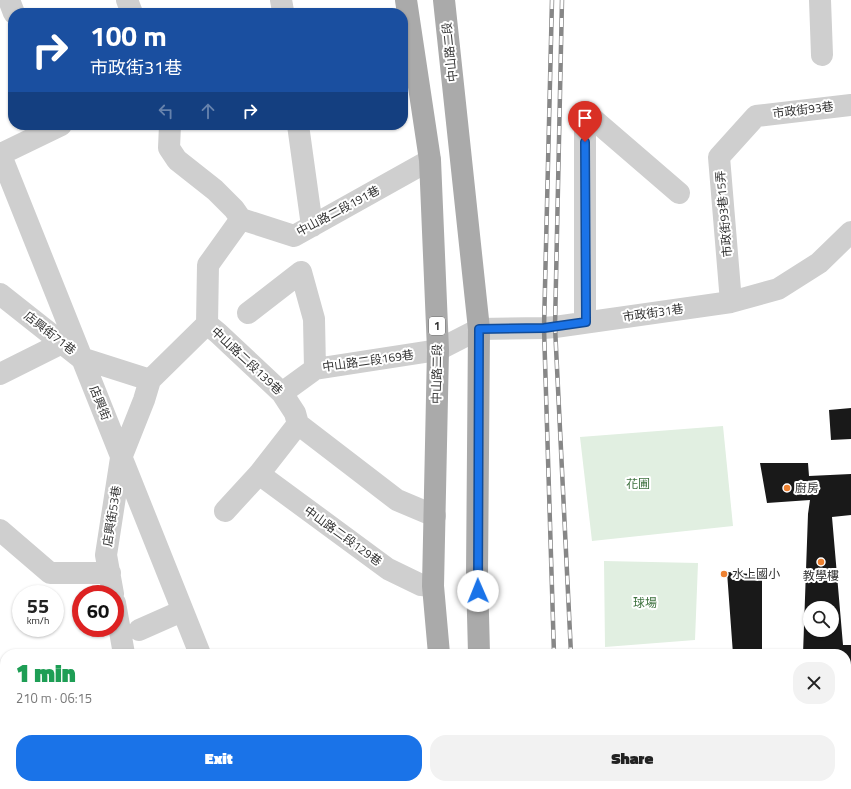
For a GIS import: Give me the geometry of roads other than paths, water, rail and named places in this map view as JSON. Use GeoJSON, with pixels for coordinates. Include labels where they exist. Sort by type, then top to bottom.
{"type":"FeatureCollection","features":[{"type":"Feature","properties":{"kind":"main road","name":"中山路二段"},"geometry":{"type":"LineString","coordinates":[[444,0],[479,329],[478,649]]}},
{"type":"Feature","properties":{"kind":"main road","name":"中山路二段"},"geometry":{"type":"LineString","coordinates":[[408,13],[430,160],[438,350],[433,586],[439,649]]}},
{"type":"Feature","properties":{"kind":"street"},"geometry":{"type":"LineString","coordinates":[[820,0],[822,55]]}},
{"type":"Feature","properties":{"kind":"street","name":"市政街93巷"},"geometry":{"type":"LineString","coordinates":[[756,116],[851,105]]}},
{"type":"Feature","properties":{"kind":"street"},"geometry":{"type":"LineString","coordinates":[[586,322],[585,112],[679,193]]}},
{"type":"Feature","properties":{"kind":"street","name":"市政街93巷15弄"},"geometry":{"type":"LineString","coordinates":[[731,302],[719,156],[756,116]]}},
{"type":"Feature","properties":{"kind":"street"},"geometry":{"type":"LineString","coordinates":[[0,153],[49,130]]}},
{"type":"Feature","properties":{"kind":"street"},"geometry":{"type":"LineString","coordinates":[[170,130],[168,148],[177,160],[215,190],[234,208],[241,219]]}},
{"type":"Feature","properties":{"kind":"street"},"geometry":{"type":"LineString","coordinates":[[299,130],[312,226]]}},
{"type":"Feature","properties":{"kind":"street","name":"店興街"},"geometry":{"type":"LineString","coordinates":[[0,153],[5,182],[81,358],[198,649]]}},
{"type":"Feature","properties":{"kind":"street","name":"中山路二段191巷"},"geometry":{"type":"LineString","coordinates":[[241,219],[294,236],[430,160]]}},
{"type":"Feature","properties":{"kind":"street","name":"中山路二段139巷"},"geometry":{"type":"LineString","coordinates":[[241,219],[208,265],[207,324],[282,393],[295,413],[298,424],[397,500],[435,516]]}},
{"type":"Feature","properties":{"kind":"street","name":"市政街31巷"},"geometry":{"type":"LineString","coordinates":[[438,350],[479,329],[544,328],[731,302],[778,288],[819,263],[851,232]]}},
{"type":"Feature","properties":{"kind":"street"},"geometry":{"type":"LineString","coordinates":[[248,313],[301,272],[314,319],[315,368]]}},
{"type":"Feature","properties":{"kind":"street","name":"店興街71巷"},"geometry":{"type":"LineString","coordinates":[[0,294],[81,358],[150,380]]}},
{"type":"Feature","properties":{"kind":"street"},"geometry":{"type":"LineString","coordinates":[[150,380],[207,324]]}},
{"type":"Feature","properties":{"kind":"street"},"geometry":{"type":"LineString","coordinates":[[0,374],[62,343]]}},
{"type":"Feature","properties":{"kind":"street","name":"中山路二段169巷"},"geometry":{"type":"LineString","coordinates":[[282,393],[315,368],[438,350]]}},
{"type":"Feature","properties":{"kind":"street","name":"店興街53巷"},"geometry":{"type":"LineString","coordinates":[[0,530],[50,573],[111,584],[106,555],[121,458],[144,400],[150,380]]}},
{"type":"Feature","properties":{"kind":"street"},"geometry":{"type":"LineString","coordinates":[[225,511],[259,474],[298,424]]}},
{"type":"Feature","properties":{"kind":"street","name":"中山路二段129巷"},"geometry":{"type":"LineString","coordinates":[[259,474],[388,569],[421,585],[433,586]]}},
{"type":"Feature","properties":{"kind":"street"},"geometry":{"type":"LineString","coordinates":[[139,630],[182,611]]}},
{"type":"Feature","properties":{"kind":"street"},"geometry":{"type":"LineString","coordinates":[[121,637],[123,649]]}},
{"type":"Feature","properties":{"kind":"railway"},"geometry":{"type":"LineString","coordinates":[[552,0],[544,328],[554,649]]}},
{"type":"Feature","properties":{"kind":"railway"},"geometry":{"type":"LineString","coordinates":[[562,0],[555,327],[571,649]]}},
{"type":"Feature","properties":{"kind":"place","name":"廚房"},"geometry":{"type":"Point","coordinates":[787,488]}},
{"type":"Feature","properties":{"kind":"place","name":"教學樓"},"geometry":{"type":"Point","coordinates":[821,562]}},
{"type":"Feature","properties":{"kind":"place","name":"水上國小"},"geometry":{"type":"Point","coordinates":[724,574]}},
{"type":"Feature","properties":{"kind":"park label","name":"花圃"},"geometry":{"type":"Point","coordinates":[638,484]}},
{"type":"Feature","properties":{"kind":"park label","name":"球場"},"geometry":{"type":"Point","coordinates":[645,603]}}]}
